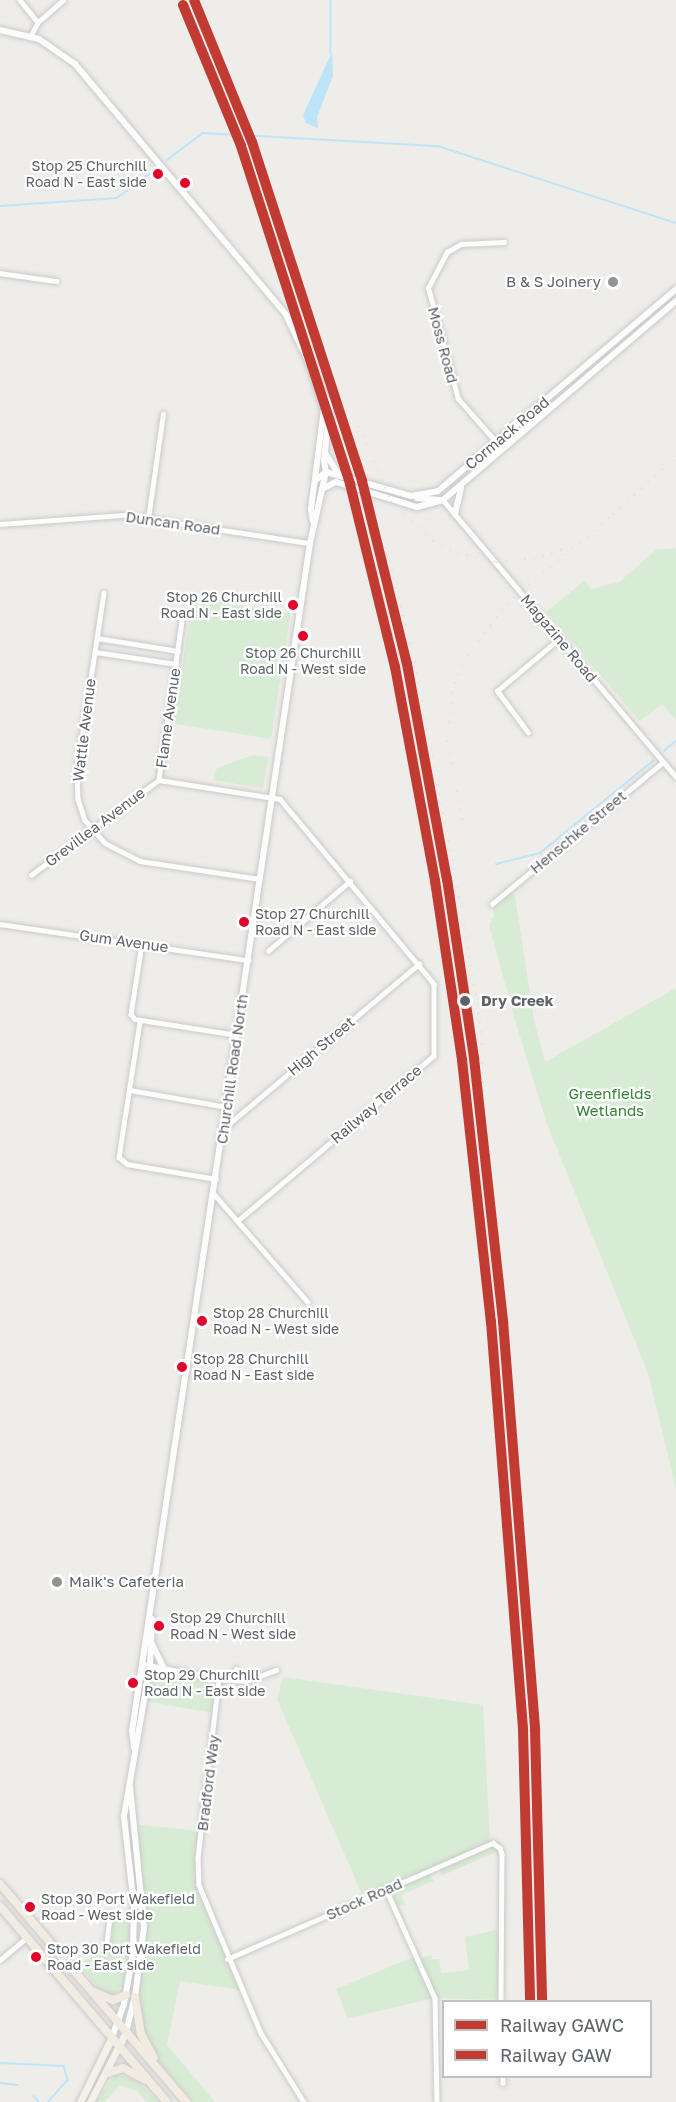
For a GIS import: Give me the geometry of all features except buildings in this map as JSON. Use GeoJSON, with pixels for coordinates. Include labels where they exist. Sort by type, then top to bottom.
{"type":"FeatureCollection","features":[{"type":"Feature","properties":{"kind":"highway"},"geometry":{"type":"LineString","coordinates":[[0,1884],[186,2102]]}},
{"type":"Feature","properties":{"kind":"highway"},"geometry":{"type":"LineString","coordinates":[[0,1906],[167,2102]]}},
{"type":"Feature","properties":{"kind":"highway"},"geometry":{"type":"LineString","coordinates":[[27,1915],[31,1929],[27,1937]]}},
{"type":"Feature","properties":{"kind":"highway"},"geometry":{"type":"LineString","coordinates":[[89,1989],[113,2000],[130,1996],[144,2042],[175,2089]]}},
{"type":"Feature","properties":{"kind":"highway"},"geometry":{"type":"LineString","coordinates":[[108,2073],[123,2068],[152,2084]]}},
{"type":"Feature","properties":{"kind":"main road"},"geometry":{"type":"LineString","coordinates":[[90,2102],[108,2073],[126,2032]]}},
{"type":"Feature","properties":{"kind":"main road"},"geometry":{"type":"LineString","coordinates":[[80,2102],[112,2037]]}},
{"type":"Feature","properties":{"kind":"street"},"geometry":{"type":"LineString","coordinates":[[20,0],[38,22]]}},
{"type":"Feature","properties":{"kind":"street"},"geometry":{"type":"LineString","coordinates":[[31,35],[38,22],[63,0]]}},
{"type":"Feature","properties":{"kind":"street","name":"Churchill Road North"},"geometry":{"type":"LineString","coordinates":[[0,30],[31,35],[69,58],[286,315],[329,399],[326,472],[313,521]]}},
{"type":"Feature","properties":{"kind":"street","name":"Moss Road"},"geometry":{"type":"LineString","coordinates":[[502,449],[458,399],[428,288],[447,252],[461,244],[504,242]]}},
{"type":"Feature","properties":{"kind":"street"},"geometry":{"type":"LineString","coordinates":[[0,273],[56,281]]}},
{"type":"Feature","properties":{"kind":"street","name":"Cormack Road"},"geometry":{"type":"LineString","coordinates":[[409,496],[430,495],[450,481],[676,289]]}},
{"type":"Feature","properties":{"kind":"street","name":"Cormack Road"},"geometry":{"type":"LineString","coordinates":[[322,489],[336,482],[417,507],[443,500],[676,301]]}},
{"type":"Feature","properties":{"kind":"street","name":"Churchill Road North"},"geometry":{"type":"LineString","coordinates":[[112,2037],[130,1996],[134,1907],[124,1816],[129,1777],[313,521],[315,480],[324,409],[304,351]]}},
{"type":"Feature","properties":{"kind":"street"},"geometry":{"type":"LineString","coordinates":[[148,519],[164,414]]}},
{"type":"Feature","properties":{"kind":"street"},"geometry":{"type":"LineString","coordinates":[[325,453],[338,473]]}},
{"type":"Feature","properties":{"kind":"street"},"geometry":{"type":"LineString","coordinates":[[315,480],[326,472],[338,473],[409,496],[443,500],[450,481]]}},
{"type":"Feature","properties":{"kind":"street"},"geometry":{"type":"LineString","coordinates":[[455,514],[456,497],[463,485]]}},
{"type":"Feature","properties":{"kind":"street","name":"Magazine Road"},"geometry":{"type":"LineString","coordinates":[[443,500],[676,777]]}},
{"type":"Feature","properties":{"kind":"street","name":"Duncan Road"},"geometry":{"type":"LineString","coordinates":[[0,524],[119,515],[310,543]]}},
{"type":"Feature","properties":{"kind":"street","name":"Wattle Avenue"},"geometry":{"type":"LineString","coordinates":[[104,593],[76,786],[91,830],[115,851],[140,861],[260,879]]}},
{"type":"Feature","properties":{"kind":"street","name":"Flame Avenue"},"geometry":{"type":"LineString","coordinates":[[183,614],[159,780],[273,797]]}},
{"type":"Feature","properties":{"kind":"street"},"geometry":{"type":"LineString","coordinates":[[97,638],[178,651]]}},
{"type":"Feature","properties":{"kind":"street"},"geometry":{"type":"LineString","coordinates":[[528,733],[497,691],[560,638]]}},
{"type":"Feature","properties":{"kind":"street"},"geometry":{"type":"LineString","coordinates":[[95,652],[176,664]]}},
{"type":"Feature","properties":{"kind":"street","name":"Henschke Street"},"geometry":{"type":"LineString","coordinates":[[492,903],[663,762]]}},
{"type":"Feature","properties":{"kind":"street","name":"Grevillea Avenue"},"geometry":{"type":"LineString","coordinates":[[32,875],[159,780]]}},
{"type":"Feature","properties":{"kind":"street","name":"Railway Terrace"},"geometry":{"type":"LineString","coordinates":[[238,1221],[434,1056],[434,984],[288,807],[273,797]]}},
{"type":"Feature","properties":{"kind":"street"},"geometry":{"type":"LineString","coordinates":[[268,951],[350,881]]}},
{"type":"Feature","properties":{"kind":"street","name":"Gum Avenue"},"geometry":{"type":"LineString","coordinates":[[0,924],[248,960]]}},
{"type":"Feature","properties":{"kind":"street"},"geometry":{"type":"LineString","coordinates":[[142,944],[131,1014],[140,1022],[237,1035]]}},
{"type":"Feature","properties":{"kind":"street","name":"High Street"},"geometry":{"type":"LineString","coordinates":[[224,1128],[419,964]]}},
{"type":"Feature","properties":{"kind":"street"},"geometry":{"type":"LineString","coordinates":[[140,1022],[119,1157],[123,1161],[217,1179]]}},
{"type":"Feature","properties":{"kind":"street"},"geometry":{"type":"LineString","coordinates":[[130,1090],[227,1107]]}},
{"type":"Feature","properties":{"kind":"street"},"geometry":{"type":"LineString","coordinates":[[214,1194],[308,1302]]}},
{"type":"Feature","properties":{"kind":"street","name":"Churchill Road North"},"geometry":{"type":"LineString","coordinates":[[147,1664],[152,1643],[152,1618]]}},
{"type":"Feature","properties":{"kind":"street"},"geometry":{"type":"LineString","coordinates":[[152,1643],[163,1667]]}},
{"type":"Feature","properties":{"kind":"street"},"geometry":{"type":"LineString","coordinates":[[147,1664],[233,1680],[252,1680],[264,1671],[276,1670]]}},
{"type":"Feature","properties":{"kind":"street"},"geometry":{"type":"LineString","coordinates":[[233,1680],[236,1669]]}},
{"type":"Feature","properties":{"kind":"street","name":"Bradford Way"},"geometry":{"type":"LineString","coordinates":[[219,1679],[198,1858],[199,1885],[227,1959],[261,2033],[304,2102]]}},
{"type":"Feature","properties":{"kind":"street","name":"Churchill Road North"},"geometry":{"type":"LineString","coordinates":[[126,2032],[144,1912],[129,1777]]}},
{"type":"Feature","properties":{"kind":"street","name":"Stock Road"},"geometry":{"type":"LineString","coordinates":[[227,1959],[490,1843],[500,1848],[501,2000]]}},
{"type":"Feature","properties":{"kind":"street"},"geometry":{"type":"LineString","coordinates":[[386,1889],[435,1998],[437,2102]]}},
{"type":"Feature","properties":{"kind":"street"},"geometry":{"type":"LineString","coordinates":[[134,1907],[144,1912]]}},
{"type":"Feature","properties":{"kind":"street"},"geometry":{"type":"LineString","coordinates":[[106,1947],[110,1915]]}},
{"type":"Feature","properties":{"kind":"street"},"geometry":{"type":"LineString","coordinates":[[0,1960],[27,1937]]}},
{"type":"Feature","properties":{"kind":"street"},"geometry":{"type":"LineString","coordinates":[[503,2078],[503,2084]]}},
{"type":"Feature","properties":{"kind":"green space"},"geometry":{"type":"Polygon","coordinates":[[[676,548],[676,720],[662,704],[640,721],[546,612],[584,581],[591,589],[619,582],[656,550],[676,548]]]}},
{"type":"Feature","properties":{"kind":"green space"},"geometry":{"type":"Polygon","coordinates":[[[193,598],[291,613],[271,739],[173,723],[193,598]]]}},
{"type":"Feature","properties":{"kind":"green space"},"geometry":{"type":"Polygon","coordinates":[[[253,755],[269,757],[263,788],[213,780],[217,768],[253,755]]]}},
{"type":"Feature","properties":{"kind":"green space","name":"Greenfields Wetlands"},"geometry":{"type":"Polygon","coordinates":[[[509,889],[515,896],[534,1020],[545,1062],[676,988],[676,1489],[648,1373],[547,1124],[517,1027],[489,925],[494,916],[492,904],[509,889]]]}},
{"type":"Feature","properties":{"kind":"green space"},"geometry":{"type":"Polygon","coordinates":[[[159,1671],[211,1678],[216,1685],[213,1713],[146,1701],[150,1681],[159,1671]]]}},
{"type":"Feature","properties":{"kind":"green space"},"geometry":{"type":"Polygon","coordinates":[[[283,1677],[483,1705],[490,1843],[501,1850],[441,1876],[439,1866],[427,1872],[434,1881],[401,1895],[406,1905],[394,1907],[386,1889],[364,1899],[277,1699],[283,1677]]]}},
{"type":"Feature","properties":{"kind":"green space"},"geometry":{"type":"Polygon","coordinates":[[[132,1824],[201,1831],[199,1885],[241,1990],[180,1981],[167,2045],[215,2102],[193,2102],[150,2052],[135,1997],[143,1943],[132,1824]]]}},
{"type":"Feature","properties":{"kind":"green space"},"geometry":{"type":"Polygon","coordinates":[[[114,1912],[126,1916],[131,1933],[124,1984],[113,1995],[99,1989],[78,1964],[96,1955],[106,1955],[111,1948],[114,1912]]]}},
{"type":"Feature","properties":{"kind":"green space"},"geometry":{"type":"Polygon","coordinates":[[[500,1929],[501,2000],[435,1998],[348,2018],[336,1989],[416,1956],[418,1959],[431,1955],[432,1959],[439,1959],[441,1973],[469,1970],[465,1937],[500,1929]]]}},
{"type":"Feature","properties":{"kind":"green space"},"geometry":{"type":"Polygon","coordinates":[[[122,2075],[138,2081],[159,2102],[147,2102],[137,2091],[120,2085],[105,2102],[96,2102],[114,2077],[122,2075]]]}},
{"type":"Feature","properties":{"kind":"water"},"geometry":{"type":"Polygon","coordinates":[[[332,52],[333,76],[317,117],[318,128],[306,123],[303,115],[332,52]]]}},
{"type":"Feature","properties":{"kind":"waterway"},"geometry":{"type":"LineString","coordinates":[[331,0],[331,53]]}},
{"type":"Feature","properties":{"kind":"waterway"},"geometry":{"type":"LineString","coordinates":[[167,160],[203,133],[438,146],[676,223]]}},
{"type":"Feature","properties":{"kind":"waterway"},"geometry":{"type":"LineString","coordinates":[[0,206],[117,198],[155,170]]}},
{"type":"Feature","properties":{"kind":"waterway"},"geometry":{"type":"LineString","coordinates":[[664,751],[676,741]]}},
{"type":"Feature","properties":{"kind":"waterway"},"geometry":{"type":"LineString","coordinates":[[496,864],[540,853],[653,761]]}},
{"type":"Feature","properties":{"kind":"waterway"},"geometry":{"type":"LineString","coordinates":[[0,2063],[64,2066],[68,2080],[49,2102]]}},
{"type":"Feature","properties":{"kind":"waterway"},"geometry":{"type":"LineString","coordinates":[[0,2083],[18,2085]]}},
{"type":"Feature","properties":{"kind":"waterway"},"geometry":{"type":"LineString","coordinates":[[34,2096],[39,2102]]}},
{"type":"Feature","properties":{"kind":"railway"},"geometry":{"type":"LineString","coordinates":[[359,426],[391,501],[433,541],[457,553],[496,562],[533,559],[566,548]]}},
{"type":"Feature","properties":{"kind":"railway"},"geometry":{"type":"LineString","coordinates":[[462,820],[447,742],[452,693],[462,664],[506,604],[613,515],[676,456]]}},
{"type":"Feature","properties":{"kind":"railway"},"geometry":{"type":"LineString","coordinates":[[373,512],[390,560],[415,663],[465,928],[482,1034],[483,1109]]}},
{"type":"Feature","properties":{"kind":"rail line","name":"GAWC"},"geometry":{"type":"LineString","coordinates":[[194,0],[252,142],[362,481],[407,664],[447,879],[474,1058],[503,1321],[535,1729],[542,2000]]}},
{"type":"Feature","properties":{"kind":"rail line","name":"GAW"},"geometry":{"type":"LineString","coordinates":[[183,5],[241,146],[350,484],[395,667],[435,881],[462,1060],[491,1322],[523,1730],[530,2000]]}},
{"type":"Feature","properties":{"kind":"place","name":"Stop 25 Churchill Road N - East side"},"geometry":{"type":"Point","coordinates":[158,174]}},
{"type":"Feature","properties":{"kind":"place","name":"B & S Joinery"},"geometry":{"type":"Point","coordinates":[613,282]}},
{"type":"Feature","properties":{"kind":"place","name":"Stop 26 Churchill Road N - East side"},"geometry":{"type":"Point","coordinates":[293,605]}},
{"type":"Feature","properties":{"kind":"place","name":"Stop 26 Churchill Road N - West side"},"geometry":{"type":"Point","coordinates":[303,636]}},
{"type":"Feature","properties":{"kind":"place","name":"Stop 27 Churchill Road N - East side"},"geometry":{"type":"Point","coordinates":[244,922]}},
{"type":"Feature","properties":{"kind":"place","name":"Dry Creek"},"geometry":{"type":"Point","coordinates":[465,1001]}},
{"type":"Feature","properties":{"kind":"place","name":"Stop 28 Churchill Road N - West side"},"geometry":{"type":"Point","coordinates":[202,1321]}},
{"type":"Feature","properties":{"kind":"place","name":"Stop 28 Churchill Road N - East side"},"geometry":{"type":"Point","coordinates":[182,1367]}},
{"type":"Feature","properties":{"kind":"place","name":"Maik's Cafeteria"},"geometry":{"type":"Point","coordinates":[57,1582]}},
{"type":"Feature","properties":{"kind":"place","name":"Stop 29 Churchill Road N - West side"},"geometry":{"type":"Point","coordinates":[159,1626]}},
{"type":"Feature","properties":{"kind":"place","name":"Stop 29 Churchill Road N - East side"},"geometry":{"type":"Point","coordinates":[133,1683]}},
{"type":"Feature","properties":{"kind":"place","name":"Stop 30 Port Wakefield Road - West side"},"geometry":{"type":"Point","coordinates":[30,1907]}},
{"type":"Feature","properties":{"kind":"place","name":"Stop 30 Port Wakefield Road - East side"},"geometry":{"type":"Point","coordinates":[36,1957]}}]}
